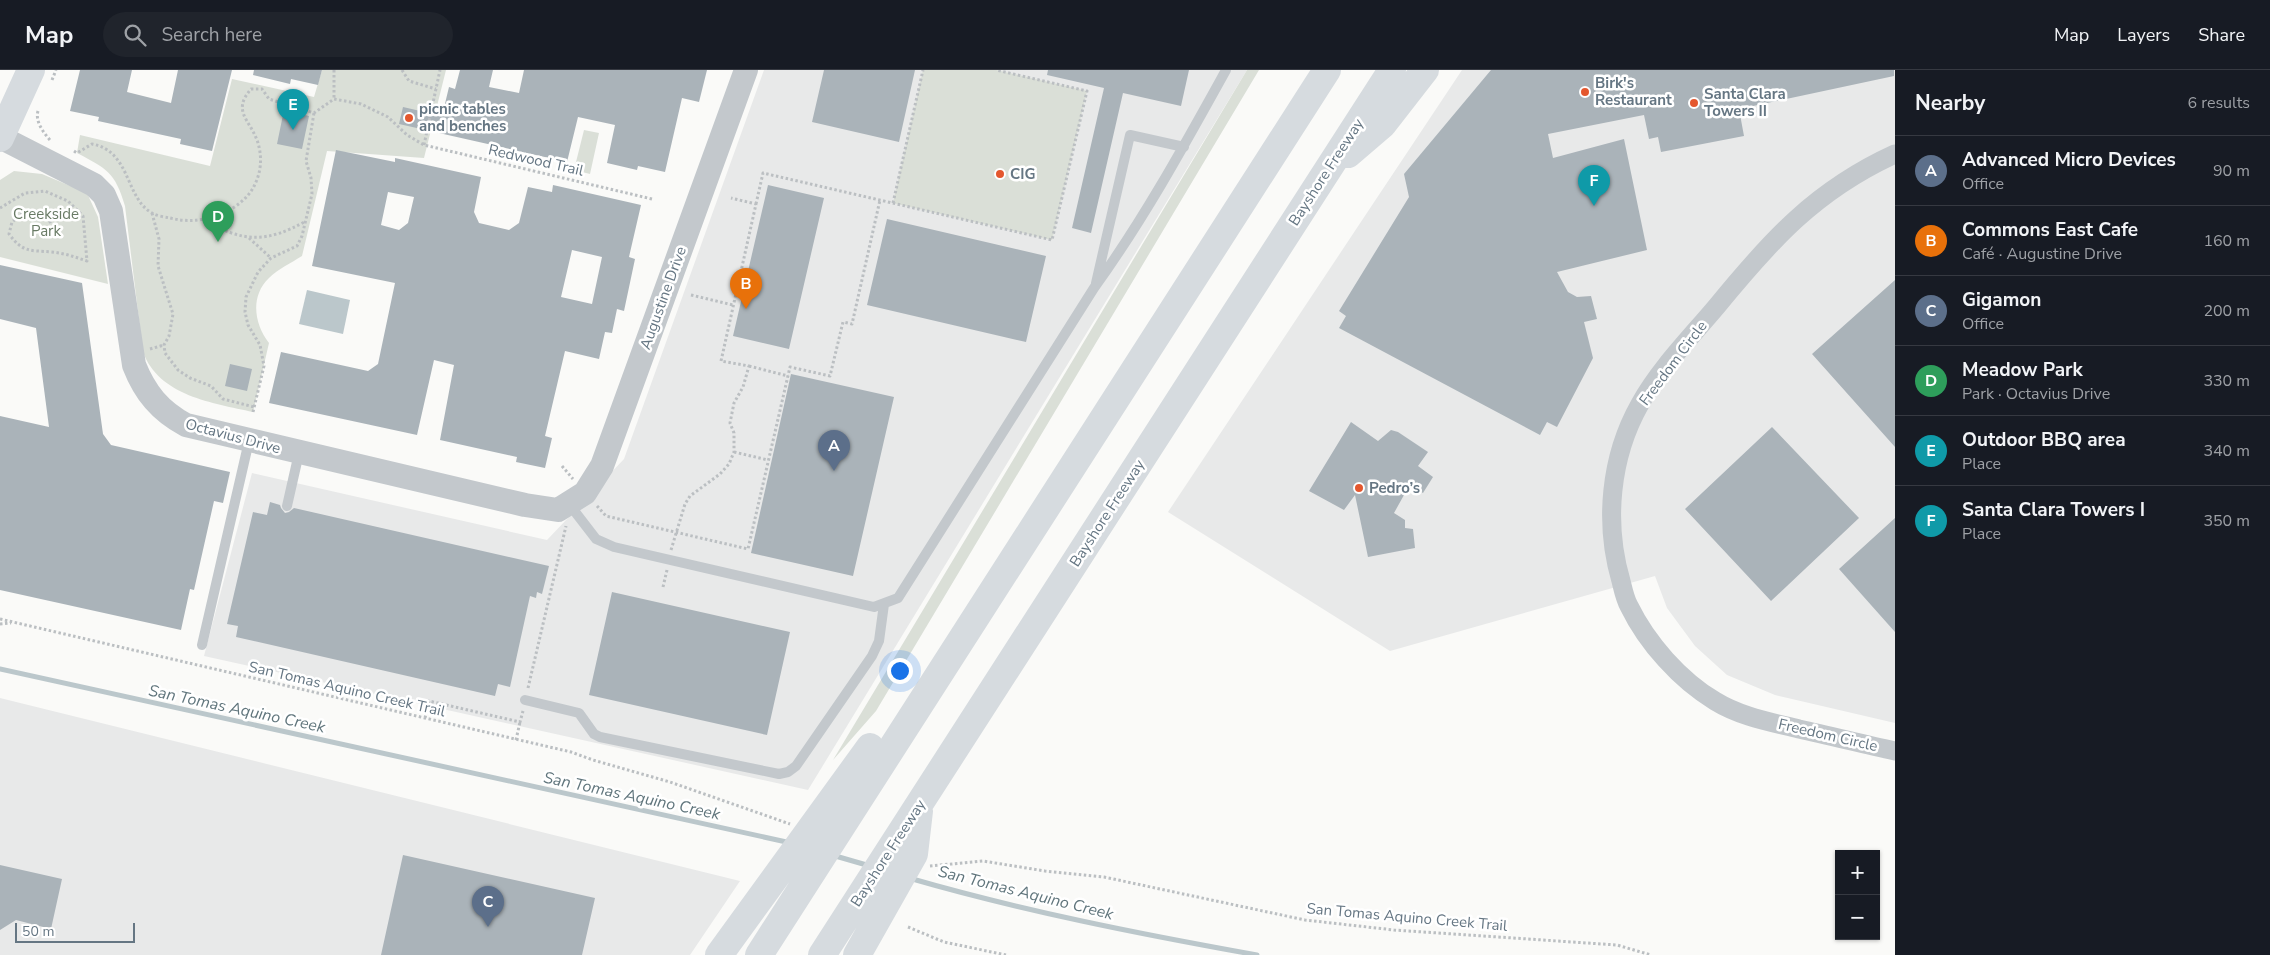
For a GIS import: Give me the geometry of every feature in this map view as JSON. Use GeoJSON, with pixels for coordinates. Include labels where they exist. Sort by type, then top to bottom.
{"type":"FeatureCollection","features":[{"type":"Feature","properties":{"kind":"main road"},"geometry":{"type":"LineString","coordinates":[[1291,127],[1309,70]]}},
{"type":"Feature","properties":{"kind":"main road"},"geometry":{"type":"LineString","coordinates":[[759,955],[790,883],[827,825],[936,676],[1328,70]]}},
{"type":"Feature","properties":{"kind":"main road","name":"Bayshore Freeway"},"geometry":{"type":"LineString","coordinates":[[822,955],[1392,70]]}},
{"type":"Feature","properties":{"kind":"main road"},"geometry":{"type":"LineString","coordinates":[[1325,175],[1383,124],[1425,70]]}},
{"type":"Feature","properties":{"kind":"main road"},"geometry":{"type":"LineString","coordinates":[[0,137],[40,78]]}},
{"type":"Feature","properties":{"kind":"main road"},"geometry":{"type":"LineString","coordinates":[[858,955],[914,854],[920,804]]}},
{"type":"Feature","properties":{"kind":"main road"},"geometry":{"type":"LineString","coordinates":[[719,955],[790,883]]}},
{"type":"Feature","properties":{"kind":"street","name":"Augustine Drive"},"geometry":{"type":"LineString","coordinates":[[571,502],[602,466],[746,70]]}},
{"type":"Feature","properties":{"kind":"street","name":"Octavius Drive"},"geometry":{"type":"LineString","coordinates":[[0,137],[94,185],[104,195],[111,211],[117,243],[131,356],[140,382],[160,408],[186,425],[525,506],[571,502]]}},
{"type":"Feature","properties":{"kind":"street","name":"Freedom Circle"},"geometry":{"type":"LineString","coordinates":[[1895,154],[1820,198],[1786,228],[1759,254],[1664,370],[1639,406],[1627,432],[1617,464],[1611,513],[1614,558],[1628,605],[1648,638],[1670,665],[1715,701],[1749,717],[1895,751]]}},
{"type":"Feature","properties":{"kind":"lane"},"geometry":{"type":"LineString","coordinates":[[571,502],[596,538],[614,547],[874,607],[898,598],[905,590],[1094,288],[1113,262],[1184,147],[1226,70]]}},
{"type":"Feature","properties":{"kind":"lane"},"geometry":{"type":"LineString","coordinates":[[1094,288],[1130,135],[1184,147]]}},
{"type":"Feature","properties":{"kind":"lane"},"geometry":{"type":"LineString","coordinates":[[202,645],[249,441]]}},
{"type":"Feature","properties":{"kind":"lane"},"geometry":{"type":"LineString","coordinates":[[287,506],[300,453]]}},
{"type":"Feature","properties":{"kind":"lane"},"geometry":{"type":"LineString","coordinates":[[525,700],[579,713],[594,734],[600,737],[778,774],[788,772],[796,766],[872,656],[879,641],[884,604]]}},
{"type":"Feature","properties":{"kind":"path"},"geometry":{"type":"LineString","coordinates":[[40,78],[56,70]]}},
{"type":"Feature","properties":{"kind":"path"},"geometry":{"type":"LineString","coordinates":[[253,412],[264,366],[260,345],[248,325],[245,312],[251,283],[271,258],[297,246],[306,220],[312,186],[306,161],[314,113],[334,99],[334,70]]}},
{"type":"Feature","properties":{"kind":"path"},"geometry":{"type":"LineString","coordinates":[[402,70],[410,81],[436,89]]}},
{"type":"Feature","properties":{"kind":"path"},"geometry":{"type":"LineString","coordinates":[[424,145],[440,70]]}},
{"type":"Feature","properties":{"kind":"path"},"geometry":{"type":"LineString","coordinates":[[893,203],[923,70]]}},
{"type":"Feature","properties":{"kind":"path"},"geometry":{"type":"LineString","coordinates":[[788,376],[721,360],[763,173],[1052,240],[1087,91],[996,70]]}},
{"type":"Feature","properties":{"kind":"path"},"geometry":{"type":"LineString","coordinates":[[70,149],[77,153],[92,144],[101,145],[121,164],[141,202],[152,213],[183,222],[203,220],[232,211],[254,187],[260,174],[260,158],[256,139],[245,120],[241,108],[245,96],[251,89],[262,89],[269,99],[314,113]]}},
{"type":"Feature","properties":{"kind":"path","name":"Redwood Trail"},"geometry":{"type":"LineString","coordinates":[[334,99],[361,104],[388,117],[407,135],[424,145],[652,199]]}},
{"type":"Feature","properties":{"kind":"path"},"geometry":{"type":"LineString","coordinates":[[38,110],[36,114],[40,127],[49,139],[56,143]]}},
{"type":"Feature","properties":{"kind":"path"},"geometry":{"type":"LineString","coordinates":[[0,208],[25,193],[45,191],[68,201],[83,216],[87,261],[51,252],[32,252],[18,245],[9,234],[12,222],[25,211],[44,212],[52,225]]}},
{"type":"Feature","properties":{"kind":"path"},"geometry":{"type":"LineString","coordinates":[[731,198],[756,204]]}},
{"type":"Feature","properties":{"kind":"path"},"geometry":{"type":"LineString","coordinates":[[571,502],[606,516],[748,549],[790,367],[830,376],[843,322],[852,324],[880,200]]}},
{"type":"Feature","properties":{"kind":"path"},"geometry":{"type":"LineString","coordinates":[[152,213],[159,239],[158,266],[173,314],[169,336],[164,345],[165,353],[178,370],[190,378],[212,386],[222,399],[254,407]]}},
{"type":"Feature","properties":{"kind":"path"},"geometry":{"type":"LineString","coordinates":[[203,220],[217,228],[248,238],[270,237],[286,232],[306,220]]}},
{"type":"Feature","properties":{"kind":"path"},"geometry":{"type":"LineString","coordinates":[[248,238],[271,258]]}},
{"type":"Feature","properties":{"kind":"path"},"geometry":{"type":"LineString","coordinates":[[691,296],[733,305]]}},
{"type":"Feature","properties":{"kind":"path"},"geometry":{"type":"LineString","coordinates":[[663,587],[684,504],[690,496],[720,474],[729,464],[734,452],[734,433],[730,423],[732,410],[743,387],[749,366]]}},
{"type":"Feature","properties":{"kind":"path"},"geometry":{"type":"LineString","coordinates":[[734,452],[768,460]]}},
{"type":"Feature","properties":{"kind":"path"},"geometry":{"type":"LineString","coordinates":[[516,740],[571,502],[562,466]]}},
{"type":"Feature","properties":{"kind":"path","name":"San Tomas Aquino Creek Trail"},"geometry":{"type":"LineString","coordinates":[[0,619],[571,752],[670,782]]}},
{"type":"Feature","properties":{"kind":"path","name":"San Tomas Aquino Creek Trail"},"geometry":{"type":"LineString","coordinates":[[0,624],[17,623]]}},
{"type":"Feature","properties":{"kind":"path"},"geometry":{"type":"LineString","coordinates":[[425,718],[429,701],[520,722]]}},
{"type":"Feature","properties":{"kind":"path","name":"San Tomas Aquino Creek Trail"},"geometry":{"type":"LineString","coordinates":[[1045,871],[1104,877],[1305,920],[1394,930],[1617,945],[1651,955]]}},
{"type":"Feature","properties":{"kind":"path"},"geometry":{"type":"LineString","coordinates":[[908,927],[944,942],[1006,955]]}},
{"type":"Feature","properties":{"kind":"shaded area"},"geometry":{"type":"Polygon","coordinates":[[[764,70],[1247,70],[808,790],[204,656],[252,473],[547,540],[624,459],[764,70]]]}},
{"type":"Feature","properties":{"kind":"shaded area"},"geometry":{"type":"Polygon","coordinates":[[[1462,70],[1895,70],[1895,723],[1775,695],[1727,675],[1695,646],[1667,608],[1655,576],[1390,651],[1168,512],[1462,70]]]}},
{"type":"Feature","properties":{"kind":"shaded area"},"geometry":{"type":"Polygon","coordinates":[[[307,290],[350,300],[343,334],[299,324],[307,290]]]}},
{"type":"Feature","properties":{"kind":"shaded area"},"geometry":{"type":"Polygon","coordinates":[[[0,698],[740,881],[690,955],[0,955],[0,698]]]}},
{"type":"Feature","properties":{"kind":"green space"},"geometry":{"type":"Polygon","coordinates":[[[322,70],[446,70],[424,158],[327,151],[302,256],[269,278],[259,293],[256,310],[257,319],[269,343],[253,412],[205,401],[189,395],[161,379],[151,367],[143,352],[125,206],[118,186],[108,173],[96,163],[77,153],[80,135],[210,166],[232,79],[314,97],[322,70]]]}},
{"type":"Feature","properties":{"kind":"green space"},"geometry":{"type":"Polygon","coordinates":[[[923,70],[996,70],[1087,91],[1052,240],[893,203],[923,70]]]}},
{"type":"Feature","properties":{"kind":"green space"},"geometry":{"type":"Polygon","coordinates":[[[1247,70],[1259,70],[876,711],[833,760],[1247,70]]]}},
{"type":"Feature","properties":{"kind":"green space"},"geometry":{"type":"Polygon","coordinates":[[[584,130],[599,133],[590,174],[574,170],[584,130]]]}},
{"type":"Feature","properties":{"kind":"green space","name":"Creekside Park"},"geometry":{"type":"Polygon","coordinates":[[[14,171],[42,174],[87,193],[98,217],[108,284],[0,257],[0,180],[14,171]]]}},
{"type":"Feature","properties":{"kind":"building"},"geometry":{"type":"Polygon","coordinates":[[[80,70],[132,70],[127,92],[171,103],[178,70],[232,70],[212,151],[180,144],[181,139],[98,121],[99,117],[70,111],[80,70]]]}},
{"type":"Feature","properties":{"kind":"building"},"geometry":{"type":"Polygon","coordinates":[[[254,70],[322,70],[318,85],[291,79],[290,84],[253,75],[254,70]]]}},
{"type":"Feature","properties":{"kind":"building"},"geometry":{"type":"Polygon","coordinates":[[[460,70],[493,70],[489,87],[519,93],[524,70],[707,70],[699,102],[682,98],[665,172],[638,166],[637,170],[607,163],[615,125],[578,117],[567,162],[399,124],[403,107],[442,116],[449,87],[455,89],[460,70]]]}},
{"type":"Feature","properties":{"kind":"building"},"geometry":{"type":"Polygon","coordinates":[[[824,70],[915,70],[899,142],[812,122],[824,70]]]}},
{"type":"Feature","properties":{"kind":"building"},"geometry":{"type":"Polygon","coordinates":[[[1048,70],[1189,70],[1181,106],[1123,93],[1091,233],[1072,228],[1104,88],[1047,75],[1048,70]]]}},
{"type":"Feature","properties":{"kind":"building"},"geometry":{"type":"Polygon","coordinates":[[[1491,70],[1894,70],[1894,76],[1739,109],[1744,136],[1661,152],[1658,137],[1649,139],[1644,115],[1548,134],[1553,158],[1624,139],[1647,250],[1557,272],[1568,292],[1577,297],[1591,296],[1597,319],[1584,322],[1593,358],[1557,427],[1547,422],[1540,435],[1339,328],[1346,316],[1339,311],[1409,197],[1404,174],[1491,70]]]}},
{"type":"Feature","properties":{"kind":"building"},"geometry":{"type":"Polygon","coordinates":[[[284,110],[309,116],[302,149],[277,144],[284,110]]]}},
{"type":"Feature","properties":{"kind":"building"},"geometry":{"type":"Polygon","coordinates":[[[336,150],[395,162],[395,158],[481,177],[474,212],[479,223],[509,230],[519,223],[528,187],[552,192],[553,185],[641,205],[629,257],[635,259],[624,311],[617,309],[612,333],[605,332],[599,359],[565,351],[545,436],[552,438],[545,468],[516,462],[517,457],[440,440],[454,365],[434,360],[417,435],[269,403],[281,352],[368,371],[378,364],[395,283],[312,266],[336,150]],[[388,192],[381,225],[399,230],[408,223],[414,197],[388,192]],[[572,250],[561,297],[592,304],[602,257],[572,250]]]}},
{"type":"Feature","properties":{"kind":"building"},"geometry":{"type":"Polygon","coordinates":[[[768,185],[824,198],[789,349],[733,336],[768,185]]]}},
{"type":"Feature","properties":{"kind":"building"},"geometry":{"type":"Polygon","coordinates":[[[887,219],[1046,256],[1026,342],[867,305],[887,219]]]}},
{"type":"Feature","properties":{"kind":"building"},"geometry":{"type":"Polygon","coordinates":[[[0,265],[82,283],[103,434],[111,445],[230,472],[223,503],[214,501],[194,590],[190,589],[181,630],[0,590],[0,416],[49,427],[36,328],[0,319],[0,265]]]}},
{"type":"Feature","properties":{"kind":"building"},"geometry":{"type":"Polygon","coordinates":[[[1895,280],[1895,447],[1812,354],[1895,280]]]}},
{"type":"Feature","properties":{"kind":"building"},"geometry":{"type":"Polygon","coordinates":[[[230,364],[252,369],[247,391],[225,386],[230,364]]]}},
{"type":"Feature","properties":{"kind":"building"},"geometry":{"type":"Polygon","coordinates":[[[791,374],[894,397],[853,576],[751,553],[791,374]]]}},
{"type":"Feature","properties":{"kind":"building","name":"Pedro’s"},"geometry":{"type":"Polygon","coordinates":[[[1351,422],[1378,441],[1391,430],[1398,432],[1428,452],[1418,466],[1433,477],[1423,493],[1409,486],[1394,513],[1405,520],[1405,528],[1413,529],[1415,548],[1368,557],[1355,495],[1344,510],[1309,491],[1351,422]]]}},
{"type":"Feature","properties":{"kind":"building"},"geometry":{"type":"Polygon","coordinates":[[[1772,427],[1859,518],[1771,601],[1685,509],[1772,427]]]}},
{"type":"Feature","properties":{"kind":"building"},"geometry":{"type":"Polygon","coordinates":[[[270,502],[280,505],[285,513],[294,508],[549,566],[542,594],[537,592],[536,598],[530,596],[510,687],[498,684],[495,696],[236,637],[238,626],[227,624],[253,512],[267,515],[270,502]]]}},
{"type":"Feature","properties":{"kind":"building"},"geometry":{"type":"Polygon","coordinates":[[[1895,518],[1895,632],[1839,569],[1895,518]]]}},
{"type":"Feature","properties":{"kind":"building"},"geometry":{"type":"Polygon","coordinates":[[[612,592],[790,632],[767,735],[589,695],[612,592]]]}},
{"type":"Feature","properties":{"kind":"building"},"geometry":{"type":"Polygon","coordinates":[[[403,855],[595,898],[582,955],[381,955],[403,855]]]}},
{"type":"Feature","properties":{"kind":"building"},"geometry":{"type":"Polygon","coordinates":[[[0,865],[62,879],[51,929],[16,920],[0,930],[0,865]]]}},
{"type":"Feature","properties":{"kind":"waterway","name":"San Tomas Aquino Creek"},"geometry":{"type":"LineString","coordinates":[[0,669],[791,843]]}},
{"type":"Feature","properties":{"kind":"waterway","name":"San Tomas Aquino Creek"},"geometry":{"type":"LineString","coordinates":[[832,855],[870,866]]}},
{"type":"Feature","properties":{"kind":"waterway","name":"San Tomas Aquino Creek"},"geometry":{"type":"LineString","coordinates":[[909,878],[995,901],[1082,921],[1257,955]]}},
{"type":"Feature","properties":{"kind":"place","name":"Birk's Restaurant"},"geometry":{"type":"Point","coordinates":[1585,92]}},
{"type":"Feature","properties":{"kind":"place","name":"Santa Clara Towers II"},"geometry":{"type":"Point","coordinates":[1694,103]}},
{"type":"Feature","properties":{"kind":"place","name":"picnic tables and benches"},"geometry":{"type":"Point","coordinates":[409,118]}},
{"type":"Feature","properties":{"kind":"place","name":"Outdoor BBQ area"},"geometry":{"type":"Point","coordinates":[293,130]}},
{"type":"Feature","properties":{"kind":"place","name":"CIG"},"geometry":{"type":"Point","coordinates":[1000,174]}},
{"type":"Feature","properties":{"kind":"place","name":"Santa Clara Towers I"},"geometry":{"type":"Point","coordinates":[1594,206]}},
{"type":"Feature","properties":{"kind":"place","name":"Meadow Park"},"geometry":{"type":"Point","coordinates":[218,242]}},
{"type":"Feature","properties":{"kind":"place","name":"Commons East Cafe"},"geometry":{"type":"Point","coordinates":[746,309]}},
{"type":"Feature","properties":{"kind":"place","name":"Advanced Micro Devices"},"geometry":{"type":"Point","coordinates":[834,471]}},
{"type":"Feature","properties":{"kind":"place","name":"Pedro’s"},"geometry":{"type":"Point","coordinates":[1359,488]}},
{"type":"Feature","properties":{"kind":"place","name":"Gigamon"},"geometry":{"type":"Point","coordinates":[488,927]}}]}
